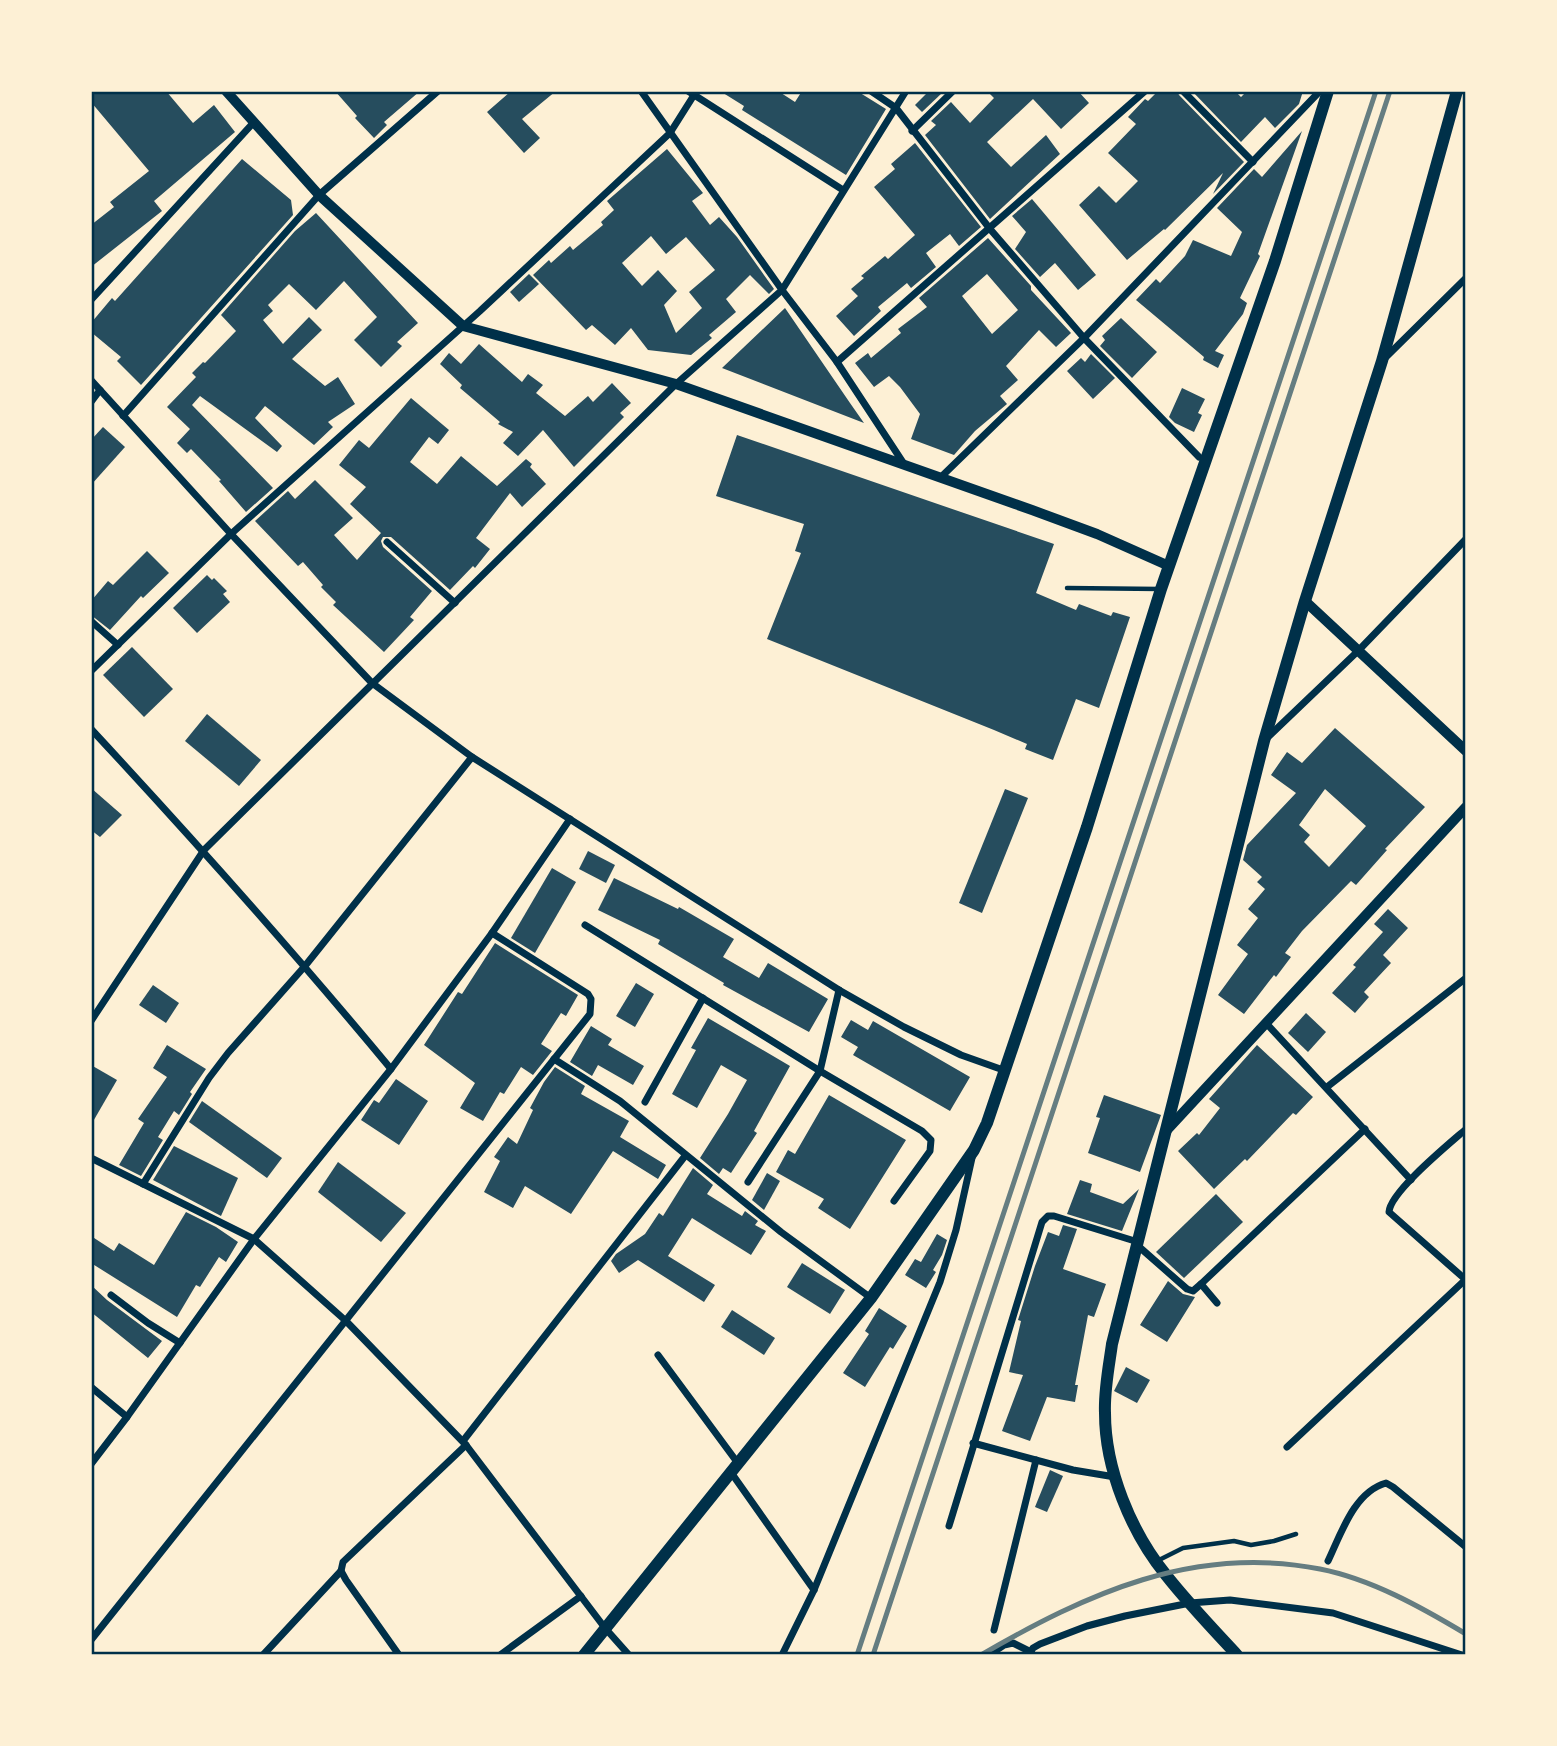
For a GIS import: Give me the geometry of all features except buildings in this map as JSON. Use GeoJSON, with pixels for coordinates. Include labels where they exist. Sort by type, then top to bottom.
{"type":"FeatureCollection","features":[{"type":"Feature","properties":{"kind":"main road"},"geometry":{"type":"LineString","coordinates":[[584,1655],[871,1297],[974,1150],[987,1124],[1087,827],[1161,589],[1275,261],[1328,91]]}},
{"type":"Feature","properties":{"kind":"main road"},"geometry":{"type":"LineString","coordinates":[[1237,1655],[1157,1562],[1130,1515],[1115,1476],[1106,1434],[1104,1411],[1112,1344],[1264,741],[1305,601],[1382,361],[1457,91]]}},
{"type":"Feature","properties":{"kind":"street"},"geometry":{"type":"LineString","coordinates":[[226,91],[319,195],[463,326],[676,384],[1097,534],[1169,566]]}},
{"type":"Feature","properties":{"kind":"street"},"geometry":{"type":"LineString","coordinates":[[123,416],[319,195],[438,91]]}},
{"type":"Feature","properties":{"kind":"street"},"geometry":{"type":"LineString","coordinates":[[641,91],[837,362],[904,464]]}},
{"type":"Feature","properties":{"kind":"street"},"geometry":{"type":"LineString","coordinates":[[870,91],[896,108],[990,229],[1084,338],[1199,457]]}},
{"type":"Feature","properties":{"kind":"street"},"geometry":{"type":"LineString","coordinates":[[91,1021],[204,850],[676,384],[781,288],[906,91]]}},
{"type":"Feature","properties":{"kind":"street"},"geometry":{"type":"LineString","coordinates":[[912,131],[953,91]]}},
{"type":"Feature","properties":{"kind":"street"},"geometry":{"type":"LineString","coordinates":[[837,362],[1145,91]]}},
{"type":"Feature","properties":{"kind":"street"},"geometry":{"type":"LineString","coordinates":[[1183,91],[1253,162]]}},
{"type":"Feature","properties":{"kind":"street"},"geometry":{"type":"LineString","coordinates":[[940,478],[1084,338],[1320,91]]}},
{"type":"Feature","properties":{"kind":"street"},"geometry":{"type":"LineString","coordinates":[[91,671],[231,534],[463,326],[670,133],[691,93],[843,190]]}},
{"type":"Feature","properties":{"kind":"street"},"geometry":{"type":"LineString","coordinates":[[91,300],[254,122]]}},
{"type":"Feature","properties":{"kind":"street"},"geometry":{"type":"LineString","coordinates":[[1382,361],[1466,278]]}},
{"type":"Feature","properties":{"kind":"street"},"geometry":{"type":"LineString","coordinates":[[91,380],[372,683],[472,757],[839,990],[961,1055],[1006,1071]]}},
{"type":"Feature","properties":{"kind":"street"},"geometry":{"type":"LineString","coordinates":[[91,402],[100,390]]}},
{"type":"Feature","properties":{"kind":"street"},"geometry":{"type":"LineString","coordinates":[[1264,741],[1359,651],[1466,538]]}},
{"type":"Feature","properties":{"kind":"street"},"geometry":{"type":"LineString","coordinates":[[387,542],[455,603]]}},
{"type":"Feature","properties":{"kind":"street"},"geometry":{"type":"LineString","coordinates":[[1305,601],[1466,751]]}},
{"type":"Feature","properties":{"kind":"street"},"geometry":{"type":"LineString","coordinates":[[91,621],[118,645]]}},
{"type":"Feature","properties":{"kind":"street"},"geometry":{"type":"LineString","coordinates":[[91,729],[204,850],[305,965],[391,1069]]}},
{"type":"Feature","properties":{"kind":"street"},"geometry":{"type":"LineString","coordinates":[[143,1184],[209,1078],[305,965],[472,757]]}},
{"type":"Feature","properties":{"kind":"street"},"geometry":{"type":"LineString","coordinates":[[1166,1132],[1466,807]]}},
{"type":"Feature","properties":{"kind":"street"},"geometry":{"type":"LineString","coordinates":[[91,1464],[254,1239],[391,1069],[492,933],[570,819]]}},
{"type":"Feature","properties":{"kind":"street"},"geometry":{"type":"LineString","coordinates":[[585,925],[820,1071],[922,1130],[931,1140],[930,1151],[894,1201]]}},
{"type":"Feature","properties":{"kind":"street"},"geometry":{"type":"LineString","coordinates":[[91,1640],[590,1014],[591,999],[588,994],[492,933]]}},
{"type":"Feature","properties":{"kind":"street"},"geometry":{"type":"LineString","coordinates":[[1327,1087],[1466,978]]}},
{"type":"Feature","properties":{"kind":"street"},"geometry":{"type":"LineString","coordinates":[[748,1182],[820,1071],[839,990]]}},
{"type":"Feature","properties":{"kind":"street"},"geometry":{"type":"LineString","coordinates":[[645,1102],[704,998]]}},
{"type":"Feature","properties":{"kind":"street"},"geometry":{"type":"LineString","coordinates":[[91,1003],[99,1008]]}},
{"type":"Feature","properties":{"kind":"street"},"geometry":{"type":"LineString","coordinates":[[1266,1023],[1411,1180]]}},
{"type":"Feature","properties":{"kind":"street"},"geometry":{"type":"LineString","coordinates":[[554,1059],[620,1101],[781,1232],[871,1297]]}},
{"type":"Feature","properties":{"kind":"street"},"geometry":{"type":"LineString","coordinates":[[950,1526],[1045,1219],[1054,1216],[1138,1243],[1187,1289],[1193,1291],[1365,1129]]}},
{"type":"Feature","properties":{"kind":"street"},"geometry":{"type":"LineString","coordinates":[[1287,1447],[1466,1280],[1389,1212],[1394,1199],[1411,1180],[1466,1129]]}},
{"type":"Feature","properties":{"kind":"street"},"geometry":{"type":"LineString","coordinates":[[782,1655],[814,1590],[940,1282],[956,1230],[974,1150]]}},
{"type":"Feature","properties":{"kind":"street"},"geometry":{"type":"LineString","coordinates":[[263,1655],[341,1571],[343,1562],[465,1443],[685,1156]]}},
{"type":"Feature","properties":{"kind":"street"},"geometry":{"type":"LineString","coordinates":[[91,1158],[254,1239],[346,1321],[465,1443],[605,1628],[629,1655]]}},
{"type":"Feature","properties":{"kind":"street"},"geometry":{"type":"LineString","coordinates":[[1201,1284],[1217,1303]]}},
{"type":"Feature","properties":{"kind":"street"},"geometry":{"type":"LineString","coordinates":[[111,1295],[180,1343]]}},
{"type":"Feature","properties":{"kind":"street"},"geometry":{"type":"LineString","coordinates":[[658,1355],[814,1590]]}},
{"type":"Feature","properties":{"kind":"street"},"geometry":{"type":"LineString","coordinates":[[91,1387],[127,1417]]}},
{"type":"Feature","properties":{"kind":"street"},"geometry":{"type":"LineString","coordinates":[[974,1443],[1073,1470],[1115,1476]]}},
{"type":"Feature","properties":{"kind":"street"},"geometry":{"type":"LineString","coordinates":[[995,1630],[1035,1460]]}},
{"type":"Feature","properties":{"kind":"street"},"geometry":{"type":"LineString","coordinates":[[1328,1560],[1354,1508],[1370,1490],[1386,1483],[1466,1547]]}},
{"type":"Feature","properties":{"kind":"street"},"geometry":{"type":"LineString","coordinates":[[341,1571],[399,1655]]}},
{"type":"Feature","properties":{"kind":"street"},"geometry":{"type":"LineString","coordinates":[[500,1655],[581,1596]]}},
{"type":"Feature","properties":{"kind":"street"},"geometry":{"type":"LineString","coordinates":[[989,1655],[1004,1645],[1013,1643],[1030,1653],[1036,1646],[1087,1626],[1190,1603],[1230,1600],[1333,1613],[1462,1655]]}},
{"type":"Feature","properties":{"kind":"lane"},"geometry":{"type":"LineString","coordinates":[[1067,588],[1161,589]]}},
{"type":"Feature","properties":{"kind":"lane"},"geometry":{"type":"LineString","coordinates":[[1157,1562],[1183,1548],[1234,1541],[1251,1545],[1296,1534]]}},
{"type":"Feature","properties":{"kind":"railway"},"geometry":{"type":"LineString","coordinates":[[857,1655],[1376,91]]}},
{"type":"Feature","properties":{"kind":"railway"},"geometry":{"type":"LineString","coordinates":[[873,1655],[1390,91]]}},
{"type":"Feature","properties":{"kind":"railway"},"geometry":{"type":"LineString","coordinates":[[981,1655],[1101,1594],[1185,1569],[1229,1563],[1274,1563],[1339,1574],[1395,1595],[1466,1634]]}}]}
